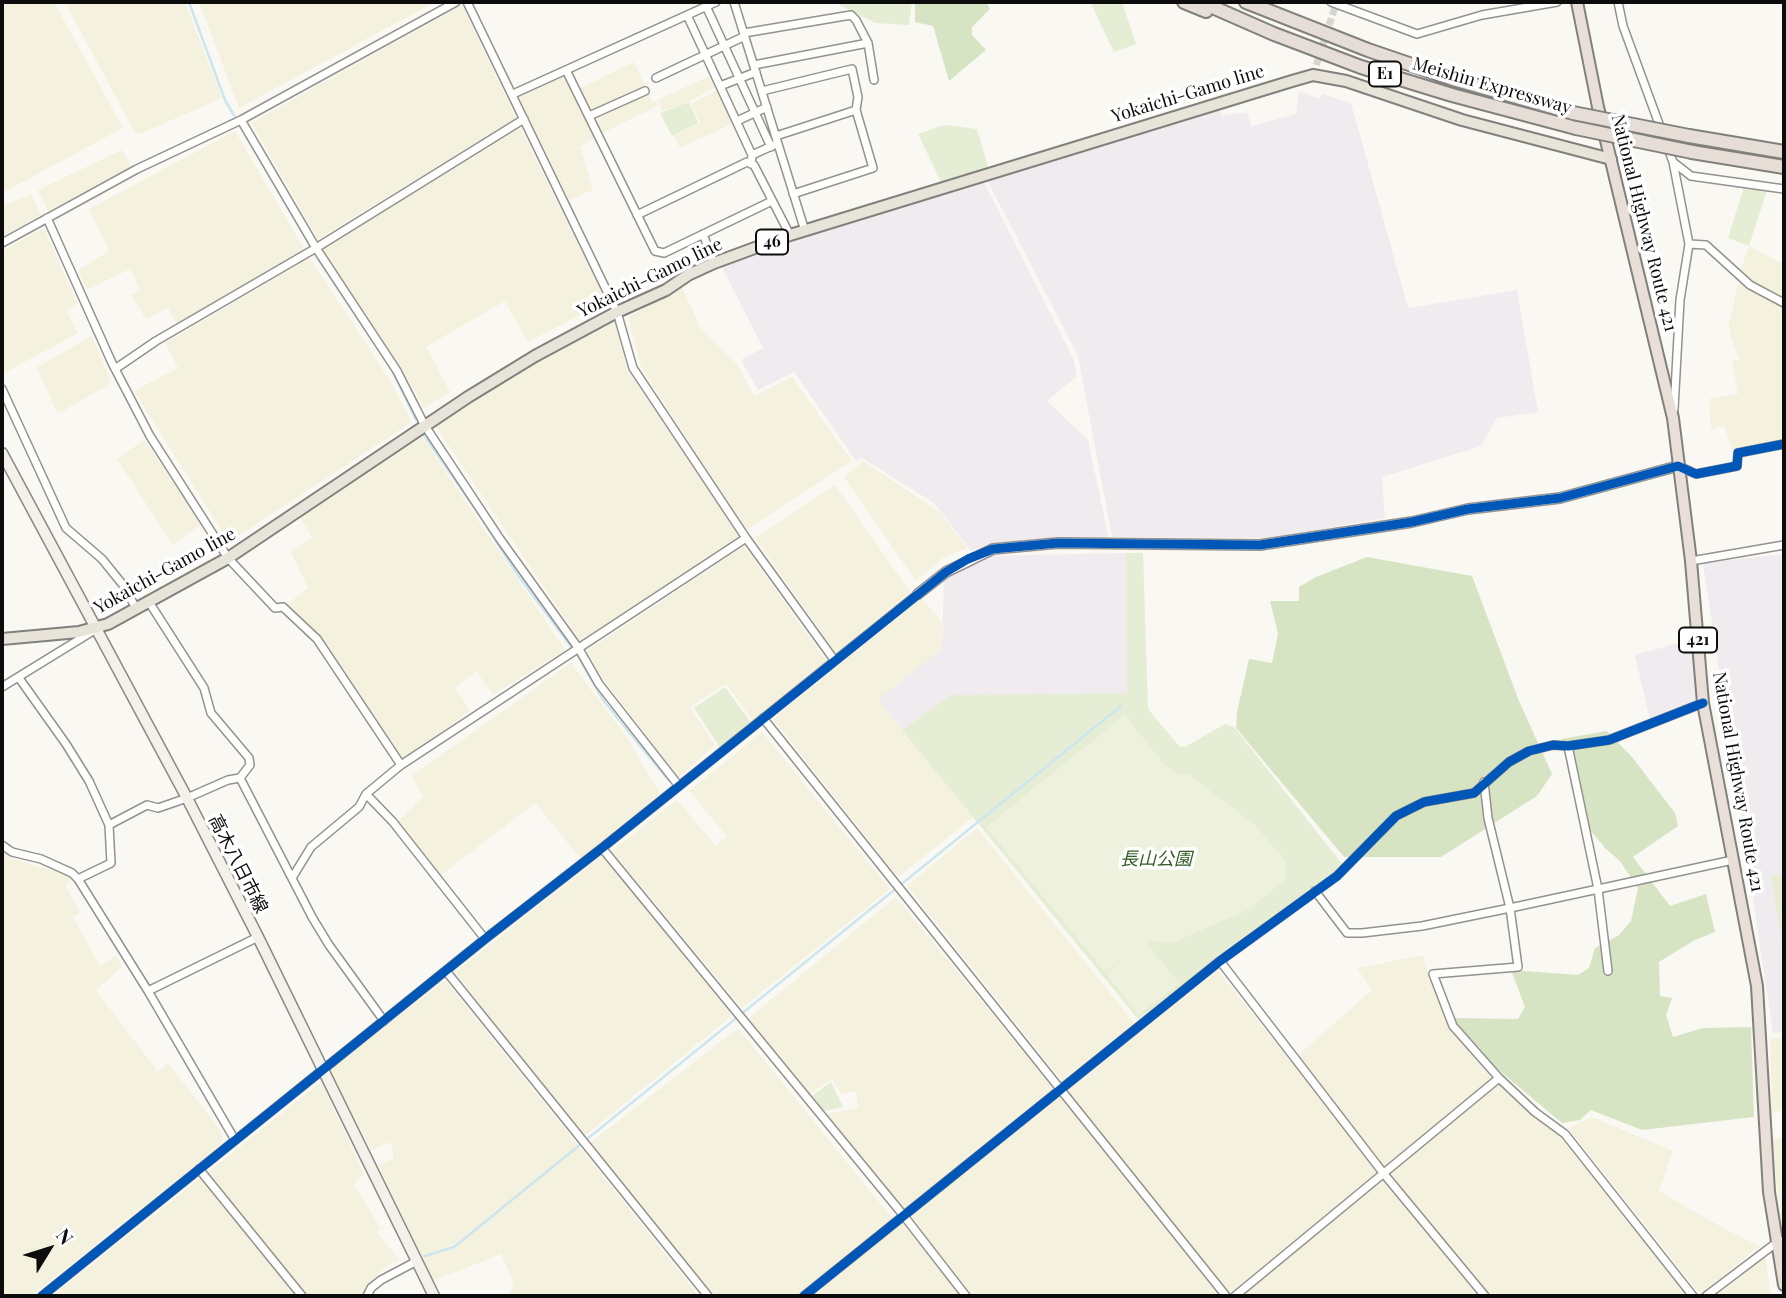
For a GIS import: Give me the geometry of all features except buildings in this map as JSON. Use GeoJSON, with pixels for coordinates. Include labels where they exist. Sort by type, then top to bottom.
{"type":"FeatureCollection","features":[{"type":"Feature","properties":{"kind":"highway"},"geometry":{"type":"LineString","coordinates":[[1184,2],[1272,39],[1361,67]]}},
{"type":"Feature","properties":{"kind":"highway","name":"Meishin Expressway"},"geometry":{"type":"LineString","coordinates":[[1201,2],[1273,34],[1361,67],[1465,99],[1576,128],[1692,152],[1784,167]]}},
{"type":"Feature","properties":{"kind":"highway","name":"Meishin Expressway"},"geometry":{"type":"LineString","coordinates":[[1246,2],[1443,76],[1573,113],[1784,152]]}},
{"type":"Feature","properties":{"kind":"highway","name":"National Highway Route 421"},"geometry":{"type":"LineString","coordinates":[[1577,2],[1611,159],[1673,418],[1691,561],[1703,703],[1757,986],[1769,1192],[1780,1241],[1784,1284]]}},
{"type":"Feature","properties":{"kind":"main road","name":"Yokaichi-Gamo line"},"geometry":{"type":"LineString","coordinates":[[2,639],[97,628],[149,602],[228,558],[535,356],[617,312],[666,290],[714,262],[790,235],[1313,75],[1346,81],[1462,120],[1611,159]]}},
{"type":"Feature","properties":{"kind":"main road","name":"高木八日市線"},"geometry":{"type":"LineString","coordinates":[[2,453],[187,798],[434,1296]]}},
{"type":"Feature","properties":{"kind":"street"},"geometry":{"type":"LineString","coordinates":[[2,243],[137,169],[241,120],[456,2]]}},
{"type":"Feature","properties":{"kind":"street"},"geometry":{"type":"LineString","coordinates":[[467,2],[617,312],[633,368],[746,538],[835,661]]}},
{"type":"Feature","properties":{"kind":"street"},"geometry":{"type":"LineString","coordinates":[[513,94],[716,2]]}},
{"type":"Feature","properties":{"kind":"street"},"geometry":{"type":"LineString","coordinates":[[734,2],[767,107],[775,142],[805,231]]}},
{"type":"Feature","properties":{"kind":"street"},"geometry":{"type":"LineString","coordinates":[[1331,2],[1417,34],[1482,15],[1557,2]]}},
{"type":"Feature","properties":{"kind":"street"},"geometry":{"type":"LineString","coordinates":[[1618,2],[1623,26],[1673,162],[1689,244],[1681,300],[1673,418]]}},
{"type":"Feature","properties":{"kind":"street"},"geometry":{"type":"LineString","coordinates":[[706,6],[755,113],[775,142]]}},
{"type":"Feature","properties":{"kind":"street"},"geometry":{"type":"LineString","coordinates":[[687,15],[737,121],[754,165],[790,235]]}},
{"type":"Feature","properties":{"kind":"street"},"geometry":{"type":"LineString","coordinates":[[656,78],[745,35],[851,15],[868,43],[874,80]]}},
{"type":"Feature","properties":{"kind":"street"},"geometry":{"type":"LineString","coordinates":[[720,86],[755,69],[868,43]]}},
{"type":"Feature","properties":{"kind":"street"},"geometry":{"type":"LineString","coordinates":[[762,90],[852,69],[858,97],[856,110],[873,168],[793,194]]}},
{"type":"Feature","properties":{"kind":"street"},"geometry":{"type":"LineString","coordinates":[[566,70],[655,251],[664,253],[772,201]]}},
{"type":"Feature","properties":{"kind":"street"},"geometry":{"type":"LineString","coordinates":[[590,116],[645,91]]}},
{"type":"Feature","properties":{"kind":"street"},"geometry":{"type":"LineString","coordinates":[[737,121],[767,107]]}},
{"type":"Feature","properties":{"kind":"street"},"geometry":{"type":"LineString","coordinates":[[637,215],[747,162],[775,142],[856,110]]}},
{"type":"Feature","properties":{"kind":"street"},"geometry":{"type":"LineString","coordinates":[[115,369],[524,119]]}},
{"type":"Feature","properties":{"kind":"street"},"geometry":{"type":"LineString","coordinates":[[241,120],[316,248],[397,371],[425,426],[500,539],[579,649],[599,684],[679,786]]}},
{"type":"Feature","properties":{"kind":"street"},"geometry":{"type":"LineString","coordinates":[[1673,162],[1691,176],[1784,189]]}},
{"type":"Feature","properties":{"kind":"street"},"geometry":{"type":"LineString","coordinates":[[47,218],[115,369],[150,436],[228,558],[275,608],[283,607],[317,639],[401,765]]}},
{"type":"Feature","properties":{"kind":"street"},"geometry":{"type":"LineString","coordinates":[[703,234],[714,262]]}},
{"type":"Feature","properties":{"kind":"street"},"geometry":{"type":"LineString","coordinates":[[1689,244],[1706,245],[1750,285],[1784,303]]}},
{"type":"Feature","properties":{"kind":"street"},"geometry":{"type":"LineString","coordinates":[[2,389],[66,528],[102,559],[123,585],[135,608]]}},
{"type":"Feature","properties":{"kind":"street"},"geometry":{"type":"LineString","coordinates":[[42,1296],[946,572],[993,549],[1058,543],[1260,545],[1412,522],[1468,509],[1560,498],[1678,466],[1696,474],[1737,466],[1738,453],[1784,444]]}},
{"type":"Feature","properties":{"kind":"street"},"geometry":{"type":"LineString","coordinates":[[292,878],[311,847],[359,807],[366,794],[401,765],[746,538]]}},
{"type":"Feature","properties":{"kind":"street"},"geometry":{"type":"LineString","coordinates":[[1691,561],[1784,545]]}},
{"type":"Feature","properties":{"kind":"street"},"geometry":{"type":"LineString","coordinates":[[109,825],[148,805],[158,808],[228,780],[240,778],[250,765],[249,758],[211,713],[204,688],[149,602]]}},
{"type":"Feature","properties":{"kind":"street"},"geometry":{"type":"LineString","coordinates":[[2,687],[97,628]]}},
{"type":"Feature","properties":{"kind":"street"},"geometry":{"type":"LineString","coordinates":[[19,678],[83,772],[109,825],[111,863],[78,879]]}},
{"type":"Feature","properties":{"kind":"street"},"geometry":{"type":"LineString","coordinates":[[804,1296],[1220,961],[1337,877],[1396,816],[1424,802],[1474,793],[1509,762],[1528,751],[1553,745],[1568,746],[1609,740],[1703,703]]}},
{"type":"Feature","properties":{"kind":"street"},"geometry":{"type":"LineString","coordinates":[[764,718],[1226,1296]]}},
{"type":"Feature","properties":{"kind":"street"},"geometry":{"type":"LineString","coordinates":[[1568,746],[1598,889],[1608,971]]}},
{"type":"Feature","properties":{"kind":"street"},"geometry":{"type":"LineString","coordinates":[[240,778],[328,945],[384,1021]]}},
{"type":"Feature","properties":{"kind":"street"},"geometry":{"type":"LineString","coordinates":[[1484,782],[1488,818],[1510,908],[1518,967],[1433,974],[1452,1026],[1499,1078],[1535,1112],[1565,1134],[1693,1296]]}},
{"type":"Feature","properties":{"kind":"street"},"geometry":{"type":"LineString","coordinates":[[366,794],[393,822],[485,939]]}},
{"type":"Feature","properties":{"kind":"street"},"geometry":{"type":"LineString","coordinates":[[2,845],[12,852],[41,859],[62,868],[78,879],[148,991],[235,1140]]}},
{"type":"Feature","properties":{"kind":"street"},"geometry":{"type":"LineString","coordinates":[[603,848],[904,1216],[966,1296]]}},
{"type":"Feature","properties":{"kind":"street"},"geometry":{"type":"LineString","coordinates":[[1315,891],[1347,933],[1362,933],[1422,926],[1733,860]]}},
{"type":"Feature","properties":{"kind":"street"},"geometry":{"type":"LineString","coordinates":[[148,991],[258,937]]}},
{"type":"Feature","properties":{"kind":"street"},"geometry":{"type":"LineString","coordinates":[[1220,961],[1384,1174],[1485,1296]]}},
{"type":"Feature","properties":{"kind":"street"},"geometry":{"type":"LineString","coordinates":[[446,971],[708,1296]]}},
{"type":"Feature","properties":{"kind":"street"},"geometry":{"type":"LineString","coordinates":[[1235,1296],[1499,1078]]}},
{"type":"Feature","properties":{"kind":"street"},"geometry":{"type":"LineString","coordinates":[[200,1168],[302,1296]]}},
{"type":"Feature","properties":{"kind":"street"},"geometry":{"type":"LineString","coordinates":[[1706,1296],[1780,1241]]}},
{"type":"Feature","properties":{"kind":"street"},"geometry":{"type":"LineString","coordinates":[[367,1296],[371,1288],[381,1280],[417,1261]]}},
{"type":"Feature","properties":{"kind":"shaded area"},"geometry":{"type":"Polygon","coordinates":[[[2,2],[54,2],[123,128],[2,193],[2,2]]]}},
{"type":"Feature","properties":{"kind":"shaded area"},"geometry":{"type":"Polygon","coordinates":[[[65,2],[185,2],[222,98],[142,133],[135,133],[65,2]]]}},
{"type":"Feature","properties":{"kind":"shaded area"},"geometry":{"type":"Polygon","coordinates":[[[199,2],[435,2],[239,108],[199,2]]]}},
{"type":"Feature","properties":{"kind":"shaded area"},"geometry":{"type":"Polygon","coordinates":[[[462,5],[516,118],[318,239],[251,123],[462,5]]]}},
{"type":"Feature","properties":{"kind":"shaded area"},"geometry":{"type":"Polygon","coordinates":[[[634,62],[652,102],[656,101],[658,106],[600,134],[579,89],[634,62]]]}},
{"type":"Feature","properties":{"kind":"shaded area"},"geometry":{"type":"Polygon","coordinates":[[[561,69],[595,137],[580,147],[593,190],[569,200],[516,91],[561,69]]]}},
{"type":"Feature","properties":{"kind":"shaded area"},"geometry":{"type":"Polygon","coordinates":[[[712,75],[717,86],[689,102],[662,111],[657,100],[712,75]]]}},
{"type":"Feature","properties":{"kind":"shaded area"},"geometry":{"type":"Polygon","coordinates":[[[719,89],[734,123],[680,148],[674,136],[700,123],[691,104],[719,89]]]}},
{"type":"Feature","properties":{"kind":"shaded area"},"geometry":{"type":"Polygon","coordinates":[[[1299,91],[1319,99],[1322,94],[1351,103],[1408,308],[1517,290],[1538,412],[1497,418],[1481,446],[1382,477],[1385,518],[1272,538],[1112,537],[1078,356],[985,176],[1216,102],[1222,116],[1247,112],[1251,126],[1296,114],[1299,91]]]}},
{"type":"Feature","properties":{"kind":"shaded area"},"geometry":{"type":"Polygon","coordinates":[[[520,128],[604,295],[602,303],[528,342],[505,301],[426,347],[450,392],[424,408],[400,366],[322,249],[520,128]]]}},
{"type":"Feature","properties":{"kind":"shaded area"},"geometry":{"type":"Polygon","coordinates":[[[235,131],[304,249],[177,324],[168,308],[146,319],[131,295],[140,290],[130,269],[87,290],[78,270],[109,251],[89,209],[235,131]]]}},
{"type":"Feature","properties":{"kind":"shaded area"},"geometry":{"type":"Polygon","coordinates":[[[122,150],[131,167],[50,214],[38,190],[122,150]]]}},
{"type":"Feature","properties":{"kind":"shaded area"},"geometry":{"type":"Polygon","coordinates":[[[982,178],[1074,360],[1077,376],[1047,401],[1088,440],[1109,540],[991,544],[971,551],[934,503],[862,458],[856,461],[794,372],[758,390],[741,360],[763,348],[719,261],[982,178]]]}},
{"type":"Feature","properties":{"kind":"shaded area"},"geometry":{"type":"Polygon","coordinates":[[[31,194],[41,215],[2,237],[2,207],[31,194]]]}},
{"type":"Feature","properties":{"kind":"shaded area"},"geometry":{"type":"Polygon","coordinates":[[[44,228],[77,303],[67,312],[78,333],[2,374],[2,251],[44,228]]]}},
{"type":"Feature","properties":{"kind":"shaded area"},"geometry":{"type":"Polygon","coordinates":[[[1749,246],[1784,264],[1784,302],[1749,282],[1740,272],[1749,246]]]}},
{"type":"Feature","properties":{"kind":"shaded area"},"geometry":{"type":"Polygon","coordinates":[[[310,258],[392,384],[412,422],[229,542],[134,391],[178,368],[165,343],[310,258]]]}},
{"type":"Feature","properties":{"kind":"shaded area"},"geometry":{"type":"Polygon","coordinates":[[[1743,282],[1747,287],[1784,306],[1784,440],[1733,451],[1724,426],[1711,430],[1709,399],[1738,394],[1732,361],[1739,360],[1729,325],[1738,284],[1743,282]]]}},
{"type":"Feature","properties":{"kind":"shaded area"},"geometry":{"type":"Polygon","coordinates":[[[682,287],[700,327],[737,364],[754,396],[792,377],[852,461],[746,530],[641,367],[628,317],[682,287]]]}},
{"type":"Feature","properties":{"kind":"shaded area"},"geometry":{"type":"Polygon","coordinates":[[[616,322],[627,370],[739,536],[580,641],[434,424],[514,371],[616,322]]]}},
{"type":"Feature","properties":{"kind":"shaded area"},"geometry":{"type":"Polygon","coordinates":[[[92,336],[110,379],[108,385],[61,412],[56,411],[37,367],[92,336]]]}},
{"type":"Feature","properties":{"kind":"shaded area"},"geometry":{"type":"Polygon","coordinates":[[[419,432],[565,650],[493,695],[476,671],[455,688],[470,711],[404,760],[320,638],[288,604],[308,588],[291,552],[312,537],[298,514],[419,432]]]}},
{"type":"Feature","properties":{"kind":"shaded area"},"geometry":{"type":"Polygon","coordinates":[[[144,440],[203,523],[173,545],[117,459],[144,440]]]}},
{"type":"Feature","properties":{"kind":"shaded area"},"geometry":{"type":"Polygon","coordinates":[[[863,461],[940,512],[967,548],[943,558],[916,581],[844,477],[863,461]]]}},
{"type":"Feature","properties":{"kind":"shaded area"},"geometry":{"type":"Polygon","coordinates":[[[835,485],[910,592],[836,653],[755,538],[835,485]]]}},
{"type":"Feature","properties":{"kind":"shaded area"},"geometry":{"type":"Polygon","coordinates":[[[744,546],[828,663],[753,721],[726,684],[690,707],[715,745],[678,778],[602,677],[587,651],[744,546]]]}},
{"type":"Feature","properties":{"kind":"shaded area"},"geometry":{"type":"Polygon","coordinates":[[[1126,553],[1127,693],[951,695],[902,730],[877,698],[942,649],[944,576],[988,556],[1126,553]]]}},
{"type":"Feature","properties":{"kind":"shaded area"},"geometry":{"type":"Polygon","coordinates":[[[1784,554],[1784,1032],[1773,1033],[1703,563],[1784,554]]]}},
{"type":"Feature","properties":{"kind":"shaded area"},"geometry":{"type":"Polygon","coordinates":[[[921,598],[943,623],[942,649],[878,699],[973,817],[898,877],[773,719],[921,598]]]}},
{"type":"Feature","properties":{"kind":"shaded area"},"geometry":{"type":"Polygon","coordinates":[[[1693,639],[1698,702],[1650,721],[1635,655],[1693,639]]]}},
{"type":"Feature","properties":{"kind":"shaded area"},"geometry":{"type":"Polygon","coordinates":[[[571,663],[628,739],[660,794],[582,860],[535,803],[440,876],[398,822],[423,796],[411,776],[571,663]]]}},
{"type":"Feature","properties":{"kind":"shaded area"},"geometry":{"type":"Polygon","coordinates":[[[762,732],[890,889],[742,1008],[612,851],[677,800],[716,846],[727,836],[689,791],[762,732]]]}},
{"type":"Feature","properties":{"kind":"shaded area"},"geometry":{"type":"Polygon","coordinates":[[[977,828],[1134,1023],[1062,1081],[907,886],[977,828]]]}},
{"type":"Feature","properties":{"kind":"shaded area"},"geometry":{"type":"Polygon","coordinates":[[[2,851],[12,859],[65,874],[71,879],[65,885],[80,913],[73,917],[100,966],[116,956],[122,967],[96,990],[158,1072],[168,1063],[219,1128],[223,1139],[220,1145],[31,1296],[2,1296],[2,851]]]}},
{"type":"Feature","properties":{"kind":"shaded area"},"geometry":{"type":"Polygon","coordinates":[[[603,855],[732,1016],[582,1138],[455,972],[603,855]]]}},
{"type":"Feature","properties":{"kind":"shaded area"},"geometry":{"type":"Polygon","coordinates":[[[896,897],[1053,1088],[903,1210],[821,1115],[858,1108],[856,1091],[841,1094],[832,1079],[808,1095],[749,1018],[896,897]]]}},
{"type":"Feature","properties":{"kind":"shaded area"},"geometry":{"type":"Polygon","coordinates":[[[1423,955],[1429,978],[1451,1030],[1489,1076],[1562,1136],[1690,1296],[811,1296],[1218,971],[1291,1062],[1372,990],[1357,968],[1423,955]]]}},
{"type":"Feature","properties":{"kind":"shaded area"},"geometry":{"type":"Polygon","coordinates":[[[445,980],[699,1296],[509,1296],[514,1283],[501,1254],[433,1281],[378,1165],[394,1159],[391,1142],[371,1150],[330,1070],[445,980]]]}},
{"type":"Feature","properties":{"kind":"shaded area"},"geometry":{"type":"Polygon","coordinates":[[[738,1028],[897,1224],[801,1296],[712,1296],[590,1143],[738,1028]]]}},
{"type":"Feature","properties":{"kind":"shaded area"},"geometry":{"type":"Polygon","coordinates":[[[1784,1037],[1784,1110],[1772,1113],[1770,1039],[1784,1037]]]}},
{"type":"Feature","properties":{"kind":"shaded area"},"geometry":{"type":"Polygon","coordinates":[[[321,1082],[364,1174],[354,1184],[381,1229],[376,1232],[400,1260],[391,1263],[376,1275],[379,1280],[364,1296],[52,1296],[321,1082]]]}},
{"type":"Feature","properties":{"kind":"shaded area"},"geometry":{"type":"Polygon","coordinates":[[[1592,1117],[1673,1151],[1659,1191],[1760,1246],[1700,1294],[1568,1128],[1592,1117]]]}},
{"type":"Feature","properties":{"kind":"shaded area"},"geometry":{"type":"Polygon","coordinates":[[[1784,1138],[1784,1236],[1782,1237],[1772,1139],[1784,1138]]]}},
{"type":"Feature","properties":{"kind":"shaded area"},"geometry":{"type":"Polygon","coordinates":[[[1765,1257],[1771,1296],[1716,1296],[1765,1257]]]}},
{"type":"Feature","properties":{"kind":"green space"},"geometry":{"type":"Polygon","coordinates":[[[834,2],[912,2],[909,25],[875,23],[834,2]]]}},
{"type":"Feature","properties":{"kind":"green space"},"geometry":{"type":"Polygon","coordinates":[[[915,2],[986,2],[990,9],[972,27],[972,35],[986,50],[949,81],[933,26],[915,22],[915,2]]]}},
{"type":"Feature","properties":{"kind":"green space"},"geometry":{"type":"Polygon","coordinates":[[[1090,2],[1122,2],[1136,44],[1114,52],[1090,2]]]}},
{"type":"Feature","properties":{"kind":"green space"},"geometry":{"type":"Polygon","coordinates":[[[689,102],[698,123],[672,136],[660,113],[689,102]]]}},
{"type":"Feature","properties":{"kind":"green space"},"geometry":{"type":"Polygon","coordinates":[[[944,125],[977,129],[989,170],[943,186],[918,134],[944,125]]]}},
{"type":"Feature","properties":{"kind":"green space"},"geometry":{"type":"Polygon","coordinates":[[[1745,184],[1768,187],[1749,246],[1728,238],[1745,184]]]}},
{"type":"Feature","properties":{"kind":"green space","name":"長山公園"},"geometry":{"type":"Polygon","coordinates":[[[1126,553],[1143,553],[1148,709],[1179,746],[1185,747],[1225,724],[1234,727],[1343,865],[1138,1019],[902,730],[951,695],[1127,693],[1126,553]]]}},
{"type":"Feature","properties":{"kind":"green space"},"geometry":{"type":"Polygon","coordinates":[[[1367,557],[1472,576],[1519,701],[1552,774],[1537,796],[1441,857],[1344,857],[1236,728],[1249,659],[1272,663],[1278,634],[1270,601],[1299,601],[1299,587],[1316,577],[1367,557]]]}},
{"type":"Feature","properties":{"kind":"green space"},"geometry":{"type":"Polygon","coordinates":[[[725,687],[752,724],[721,749],[694,708],[725,687]]]}},
{"type":"Feature","properties":{"kind":"green space"},"geometry":{"type":"Polygon","coordinates":[[[1125,715],[1164,764],[1178,774],[1190,775],[1256,826],[1286,861],[1286,879],[1250,909],[1172,943],[1145,941],[1179,983],[1139,1015],[1106,974],[1128,955],[1105,972],[986,827],[1125,715]]]}},
{"type":"Feature","properties":{"kind":"green space"},"geometry":{"type":"Polygon","coordinates":[[[1607,731],[1632,757],[1675,813],[1678,826],[1633,857],[1670,906],[1706,894],[1715,932],[1693,941],[1659,962],[1660,996],[1672,998],[1666,1015],[1673,1037],[1703,1028],[1751,1027],[1754,1117],[1642,1130],[1591,1110],[1580,1120],[1562,1123],[1477,1052],[1454,1018],[1518,1019],[1525,1007],[1511,970],[1578,975],[1589,968],[1595,948],[1619,935],[1631,921],[1638,888],[1620,861],[1578,816],[1561,739],[1607,731]]]}},
{"type":"Feature","properties":{"kind":"green space"},"geometry":{"type":"Polygon","coordinates":[[[1784,873],[1784,955],[1771,875],[1784,873]]]}},
{"type":"Feature","properties":{"kind":"green space"},"geometry":{"type":"Polygon","coordinates":[[[831,1082],[843,1107],[819,1112],[809,1098],[831,1082]]]}},
{"type":"Feature","properties":{"kind":"waterway"},"geometry":{"type":"LineString","coordinates":[[189,2],[225,100],[320,262],[376,345]]}},
{"type":"Feature","properties":{"kind":"waterway"},"geometry":{"type":"LineString","coordinates":[[391,368],[416,420]]}},
{"type":"Feature","properties":{"kind":"waterway"},"geometry":{"type":"LineString","coordinates":[[423,434],[517,574],[578,656],[603,700],[669,781]]}},
{"type":"Feature","properties":{"kind":"waterway"},"geometry":{"type":"LineString","coordinates":[[425,1256],[454,1247],[1121,706]]}},
{"type":"Feature","properties":{"kind":"tunnel"},"geometry":{"type":"LineString","coordinates":[[1313,75],[1336,4]]}},
{"type":"Feature","properties":{"kind":"cycle path"},"geometry":{"type":"LineString","coordinates":[[42,1296],[946,572],[968,559],[993,549],[1058,543],[1260,545],[1412,522],[1468,509],[1560,498],[1678,466],[1696,474],[1737,466],[1738,453],[1784,444]]}},
{"type":"Feature","properties":{"kind":"cycle path"},"geometry":{"type":"LineString","coordinates":[[804,1296],[1220,961],[1337,876],[1396,816],[1424,802],[1474,793],[1509,762],[1529,751],[1553,745],[1568,746],[1609,740],[1703,703]]}}]}
